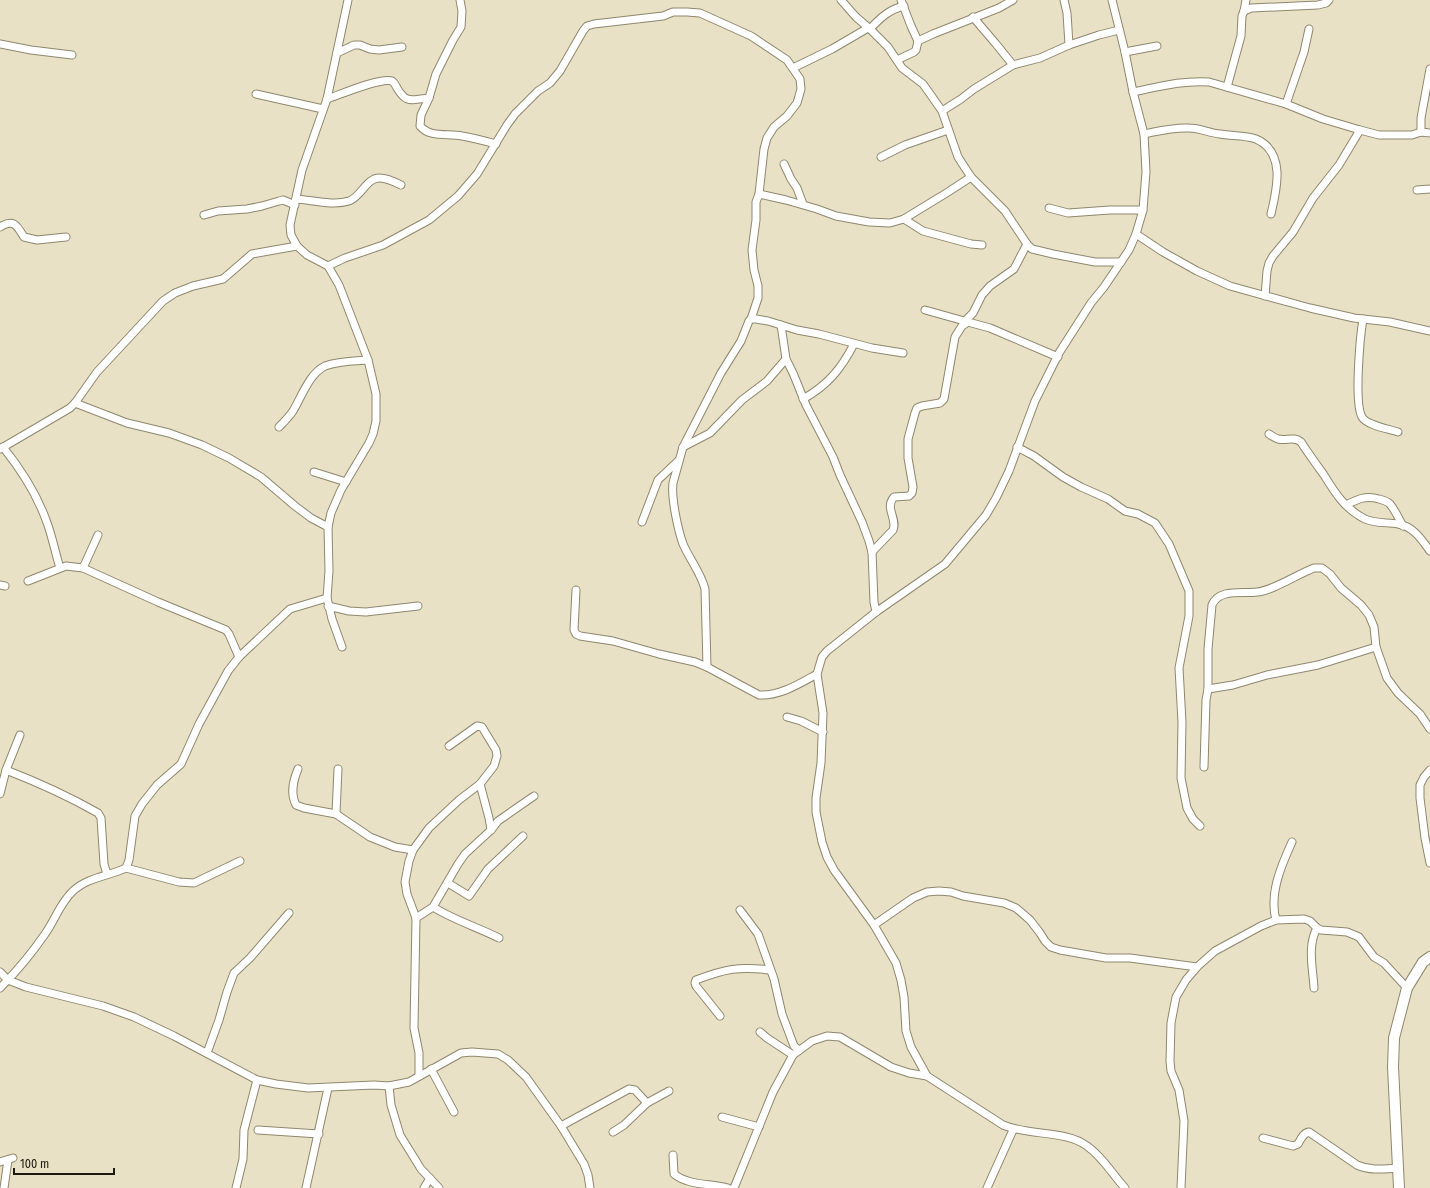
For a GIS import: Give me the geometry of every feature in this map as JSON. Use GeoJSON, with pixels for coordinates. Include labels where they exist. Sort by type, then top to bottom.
{"type":"FeatureCollection","features":[{"type":"Feature","properties":{"kind":"street"},"geometry":{"type":"LineString","coordinates":[[342,647],[328,602],[328,527],[331,513],[341,490],[369,443],[376,421],[376,394],[368,360],[339,285],[328,266],[307,255],[297,246],[291,235],[290,225],[302,170],[327,100],[348,0]]}},
{"type":"Feature","properties":{"kind":"street"},"geometry":{"type":"LineString","coordinates":[[460,0],[462,11],[462,28],[436,74],[429,98],[425,104],[420,126],[424,130],[435,134],[460,136],[496,144]]}},
{"type":"Feature","properties":{"kind":"street"},"geometry":{"type":"LineString","coordinates":[[841,0],[856,17],[888,47],[902,68],[923,84],[942,111],[958,157],[971,177],[1005,211],[1032,249],[1095,262],[1120,262]]}},
{"type":"Feature","properties":{"kind":"street"},"geometry":{"type":"LineString","coordinates":[[918,41],[973,17],[999,8],[1013,0]]}},
{"type":"Feature","properties":{"kind":"street"},"geometry":{"type":"LineString","coordinates":[[1064,0],[1067,13],[1069,45]]}},
{"type":"Feature","properties":{"kind":"street"},"geometry":{"type":"LineString","coordinates":[[927,1076],[912,1047],[906,1031],[903,992],[896,963],[874,925],[834,870],[827,857],[822,842],[816,812],[823,732],[823,713],[817,674],[822,657],[826,651],[876,612],[945,564],[986,515],[996,498],[1008,471],[1035,401],[1058,357],[1091,303],[1104,287],[1129,250],[1136,234],[1143,210],[1146,172],[1144,134],[1112,0]]}},
{"type":"Feature","properties":{"kind":"street"},"geometry":{"type":"LineString","coordinates":[[1227,87],[1241,36],[1242,16],[1246,0]]}},
{"type":"Feature","properties":{"kind":"street"},"geometry":{"type":"LineString","coordinates":[[1244,11],[1251,8],[1318,5],[1326,3],[1329,0]]}},
{"type":"Feature","properties":{"kind":"street"},"geometry":{"type":"LineString","coordinates":[[793,68],[869,29],[902,3],[918,41],[914,52],[897,60]]}},
{"type":"Feature","properties":{"kind":"street"},"geometry":{"type":"LineString","coordinates":[[328,266],[383,244],[429,220],[458,196],[477,174],[507,125],[538,91],[550,83],[560,71],[587,26],[639,20],[663,16],[672,12],[700,13],[751,36],[772,48],[788,60],[800,79],[801,89],[797,103],[788,116],[774,127],[767,138],[764,150],[759,194],[756,202],[756,220],[752,250],[754,270],[758,286],[758,298],[751,319],[740,341],[717,379],[683,447],[673,483],[673,494],[677,517],[684,545],[702,578],[705,589],[707,667]]}},
{"type":"Feature","properties":{"kind":"street"},"geometry":{"type":"LineString","coordinates":[[973,17],[1013,65]]}},
{"type":"Feature","properties":{"kind":"street"},"geometry":{"type":"LineString","coordinates":[[1286,104],[1304,52],[1309,29]]}},
{"type":"Feature","properties":{"kind":"street"},"geometry":{"type":"LineString","coordinates":[[942,111],[1013,65],[1040,58],[1069,45],[1119,30]]}},
{"type":"Feature","properties":{"kind":"street"},"geometry":{"type":"LineString","coordinates":[[0,44],[31,50],[72,55]]}},
{"type":"Feature","properties":{"kind":"street"},"geometry":{"type":"LineString","coordinates":[[337,53],[354,45],[379,50],[402,47]]}},
{"type":"Feature","properties":{"kind":"street"},"geometry":{"type":"LineString","coordinates":[[1125,52],[1157,46]]}},
{"type":"Feature","properties":{"kind":"street"},"geometry":{"type":"LineString","coordinates":[[1421,132],[1422,111],[1430,69]]}},
{"type":"Feature","properties":{"kind":"street"},"geometry":{"type":"LineString","coordinates":[[327,100],[357,88],[389,80],[394,83],[404,98],[409,100],[429,98]]}},
{"type":"Feature","properties":{"kind":"street"},"geometry":{"type":"LineString","coordinates":[[1133,92],[1196,81],[1209,82],[1286,104],[1323,119],[1379,135],[1412,135],[1421,132],[1430,133]]}},
{"type":"Feature","properties":{"kind":"street"},"geometry":{"type":"LineString","coordinates":[[256,94],[323,109]]}},
{"type":"Feature","properties":{"kind":"street"},"geometry":{"type":"LineString","coordinates":[[1144,134],[1175,128],[1190,128],[1218,134],[1248,137],[1265,145],[1272,152],[1276,165],[1277,179],[1271,214]]}},
{"type":"Feature","properties":{"kind":"street"},"geometry":{"type":"LineString","coordinates":[[882,157],[905,145],[948,130]]}},
{"type":"Feature","properties":{"kind":"street"},"geometry":{"type":"LineString","coordinates":[[1265,296],[1267,271],[1273,256],[1293,232],[1313,198],[1339,165],[1360,130]]}},
{"type":"Feature","properties":{"kind":"street"},"geometry":{"type":"LineString","coordinates":[[784,164],[799,192],[803,204]]}},
{"type":"Feature","properties":{"kind":"street"},"geometry":{"type":"LineString","coordinates":[[759,194],[803,204],[836,216],[869,222],[890,223],[904,219],[971,177]]}},
{"type":"Feature","properties":{"kind":"street"},"geometry":{"type":"LineString","coordinates":[[204,215],[218,211],[247,209],[283,200],[295,202],[340,203],[357,196],[371,181],[376,178],[385,179],[401,185]]}},
{"type":"Feature","properties":{"kind":"street"},"geometry":{"type":"LineString","coordinates":[[1417,190],[1430,189]]}},
{"type":"Feature","properties":{"kind":"street"},"geometry":{"type":"LineString","coordinates":[[1049,208],[1068,213],[1110,210],[1143,210]]}},
{"type":"Feature","properties":{"kind":"street"},"geometry":{"type":"LineString","coordinates":[[904,219],[923,231],[971,244],[982,244]]}},
{"type":"Feature","properties":{"kind":"street"},"geometry":{"type":"LineString","coordinates":[[0,227],[5,224],[12,223],[17,225],[24,237],[38,240],[66,237]]}},
{"type":"Feature","properties":{"kind":"street"},"geometry":{"type":"LineString","coordinates":[[1136,234],[1163,252],[1197,271],[1230,286],[1310,308],[1362,319],[1390,322],[1430,331]]}},
{"type":"Feature","properties":{"kind":"street"},"geometry":{"type":"LineString","coordinates":[[872,552],[895,526],[889,508],[890,501],[894,497],[909,496],[912,493],[913,487],[908,458],[908,440],[917,408],[940,403],[944,399],[955,337],[973,313],[982,295],[990,286],[1014,269],[1027,244]]}},
{"type":"Feature","properties":{"kind":"street"},"geometry":{"type":"LineString","coordinates":[[60,568],[50,531],[42,510],[14,461],[1,448],[58,416],[75,403],[97,372],[163,301],[175,292],[192,286],[223,280],[252,254],[297,246]]}},
{"type":"Feature","properties":{"kind":"street"},"geometry":{"type":"LineString","coordinates":[[926,310],[990,328],[1058,357]]}},
{"type":"Feature","properties":{"kind":"street"},"geometry":{"type":"LineString","coordinates":[[751,319],[768,321],[781,326],[819,334],[854,344],[903,353]]}},
{"type":"Feature","properties":{"kind":"street"},"geometry":{"type":"LineString","coordinates":[[1362,319],[1358,366],[1359,406],[1362,417],[1367,422],[1398,432]]}},
{"type":"Feature","properties":{"kind":"street"},"geometry":{"type":"LineString","coordinates":[[781,326],[786,359],[862,522],[872,552],[874,602],[876,612]]}},
{"type":"Feature","properties":{"kind":"street"},"geometry":{"type":"LineString","coordinates":[[803,398],[811,394],[832,378],[846,360],[854,344]]}},
{"type":"Feature","properties":{"kind":"street"},"geometry":{"type":"LineString","coordinates":[[683,447],[710,433],[742,400],[767,381],[786,359]]}},
{"type":"Feature","properties":{"kind":"street"},"geometry":{"type":"LineString","coordinates":[[279,427],[292,411],[312,378],[322,368],[340,362],[368,360]]}},
{"type":"Feature","properties":{"kind":"street"},"geometry":{"type":"LineString","coordinates":[[75,403],[127,423],[169,433],[202,445],[229,458],[261,477],[311,518],[328,527]]}},
{"type":"Feature","properties":{"kind":"street"},"geometry":{"type":"LineString","coordinates":[[1269,434],[1276,439],[1284,440],[1294,438],[1301,442],[1336,494],[1357,514],[1376,522],[1400,524],[1413,530],[1430,551]]}},
{"type":"Feature","properties":{"kind":"street"},"geometry":{"type":"LineString","coordinates":[[1017,447],[1034,456],[1081,487],[1108,499],[1125,511],[1138,514],[1155,523],[1170,544],[1189,591],[1189,616],[1179,668],[1182,722],[1181,778],[1187,808],[1193,819],[1200,826]]}},
{"type":"Feature","properties":{"kind":"street"},"geometry":{"type":"LineString","coordinates":[[642,522],[658,480],[678,461]]}},
{"type":"Feature","properties":{"kind":"street"},"geometry":{"type":"LineString","coordinates":[[314,472],[346,482]]}},
{"type":"Feature","properties":{"kind":"street"},"geometry":{"type":"LineString","coordinates":[[1346,505],[1365,497],[1371,496],[1381,499],[1390,505],[1404,526]]}},
{"type":"Feature","properties":{"kind":"street"},"geometry":{"type":"LineString","coordinates":[[84,568],[98,535]]}},
{"type":"Feature","properties":{"kind":"street"},"geometry":{"type":"LineString","coordinates":[[28,581],[66,566],[84,568],[165,605],[226,630],[239,657]]}},
{"type":"Feature","properties":{"kind":"street"},"geometry":{"type":"LineString","coordinates":[[1204,767],[1206,700],[1208,689],[1208,649],[1212,605],[1214,601],[1225,594],[1257,592],[1268,589],[1300,573],[1314,568],[1322,568],[1330,574],[1335,582],[1361,605],[1369,615],[1374,627],[1376,647],[1390,685],[1420,714],[1430,729]]}},
{"type":"Feature","properties":{"kind":"street"},"geometry":{"type":"LineString","coordinates":[[576,590],[574,630],[576,634],[587,638],[613,641],[707,667],[759,696],[776,694],[817,674]]}},
{"type":"Feature","properties":{"kind":"street"},"geometry":{"type":"LineString","coordinates":[[126,868],[129,860],[135,816],[142,804],[157,785],[180,764],[199,724],[228,672],[239,657],[290,609],[328,602],[349,611],[366,612],[418,606]]}},
{"type":"Feature","properties":{"kind":"street"},"geometry":{"type":"LineString","coordinates":[[1208,689],[1233,685],[1266,675],[1318,665],[1376,647]]}},
{"type":"Feature","properties":{"kind":"street"},"geometry":{"type":"LineString","coordinates":[[787,717],[801,721],[823,732]]}},
{"type":"Feature","properties":{"kind":"street"},"geometry":{"type":"LineString","coordinates":[[418,1076],[419,1052],[414,1028],[416,918],[407,894],[405,882],[409,861],[413,850],[428,828],[459,800],[480,784],[494,766],[497,756],[493,744],[482,727],[477,726],[449,746]]}},
{"type":"Feature","properties":{"kind":"street"},"geometry":{"type":"LineString","coordinates":[[0,794],[6,770],[20,735]]}},
{"type":"Feature","properties":{"kind":"street"},"geometry":{"type":"LineString","coordinates":[[298,769],[293,781],[292,790],[296,805],[336,814],[370,837],[395,847],[413,850]]}},
{"type":"Feature","properties":{"kind":"street"},"geometry":{"type":"LineString","coordinates":[[336,814],[338,769]]}},
{"type":"Feature","properties":{"kind":"street"},"geometry":{"type":"LineString","coordinates":[[6,770],[60,793],[98,813],[100,818],[106,874]]}},
{"type":"Feature","properties":{"kind":"street"},"geometry":{"type":"LineString","coordinates":[[1430,770],[1420,785],[1420,798],[1430,863]]}},
{"type":"Feature","properties":{"kind":"street"},"geometry":{"type":"LineString","coordinates":[[480,784],[489,818],[490,830]]}},
{"type":"Feature","properties":{"kind":"street"},"geometry":{"type":"LineString","coordinates":[[416,918],[433,907],[465,854],[498,821],[534,796]]}},
{"type":"Feature","properties":{"kind":"street"},"geometry":{"type":"LineString","coordinates":[[448,883],[469,896],[488,869],[523,836]]}},
{"type":"Feature","properties":{"kind":"street"},"geometry":{"type":"LineString","coordinates":[[1276,920],[1273,911],[1274,896],[1279,874],[1292,842]]}},
{"type":"Feature","properties":{"kind":"street"},"geometry":{"type":"LineString","coordinates":[[0,988],[45,934],[62,903],[73,890],[85,883],[106,874],[126,868],[180,882],[194,883],[240,861]]}},
{"type":"Feature","properties":{"kind":"street"},"geometry":{"type":"LineString","coordinates":[[874,925],[913,898],[927,892],[939,891],[1004,903],[1016,908],[1030,920],[1051,947],[1060,950],[1106,958],[1130,958],[1197,967]]}},
{"type":"Feature","properties":{"kind":"street"},"geometry":{"type":"LineString","coordinates":[[433,907],[445,914],[482,929],[499,938]]}},
{"type":"Feature","properties":{"kind":"street"},"geometry":{"type":"LineString","coordinates":[[740,910],[758,934],[786,1026],[794,1046],[799,1050]]}},
{"type":"Feature","properties":{"kind":"street"},"geometry":{"type":"LineString","coordinates":[[207,1053],[234,973],[250,958],[289,913]]}},
{"type":"Feature","properties":{"kind":"street"},"geometry":{"type":"LineString","coordinates":[[1181,1188],[1184,1121],[1179,1090],[1171,1066],[1171,1023],[1176,997],[1186,980],[1197,967],[1215,951],[1261,926],[1276,920],[1310,921],[1317,928],[1325,931],[1347,932],[1359,937],[1374,957],[1384,962],[1407,988]]}},
{"type":"Feature","properties":{"kind":"street"},"geometry":{"type":"LineString","coordinates":[[1314,988],[1312,947],[1314,934],[1317,928]]}},
{"type":"Feature","properties":{"kind":"street"},"geometry":{"type":"LineString","coordinates":[[1399,1188],[1393,1067],[1394,1038],[1407,988],[1423,962],[1430,957]]}},
{"type":"Feature","properties":{"kind":"street"},"geometry":{"type":"LineString","coordinates":[[720,1016],[696,986],[696,980],[716,972],[736,968],[770,970]]}},
{"type":"Feature","properties":{"kind":"street"},"geometry":{"type":"LineString","coordinates":[[0,972],[8,980],[26,987],[103,1006],[134,1017],[207,1053],[257,1080],[292,1087],[328,1088],[389,1086],[409,1082],[461,1054],[472,1052],[498,1054],[508,1060],[526,1077],[561,1126],[584,1164],[588,1175],[590,1188]]}},
{"type":"Feature","properties":{"kind":"street"},"geometry":{"type":"LineString","coordinates":[[760,1032],[793,1055]]}},
{"type":"Feature","properties":{"kind":"street"},"geometry":{"type":"LineString","coordinates":[[734,1188],[773,1092],[793,1055],[812,1041],[827,1036],[840,1037],[891,1067],[909,1073],[927,1076],[1003,1126],[1013,1130],[1061,1137],[1082,1143],[1102,1160],[1125,1188]]}},
{"type":"Feature","properties":{"kind":"street"},"geometry":{"type":"LineString","coordinates":[[431,1069],[454,1112]]}},
{"type":"Feature","properties":{"kind":"street"},"geometry":{"type":"LineString","coordinates":[[236,1188],[243,1159],[244,1130],[257,1080]]}},
{"type":"Feature","properties":{"kind":"street"},"geometry":{"type":"LineString","coordinates":[[389,1086],[391,1105],[400,1135],[421,1169],[439,1188]]}},
{"type":"Feature","properties":{"kind":"street"},"geometry":{"type":"LineString","coordinates":[[306,1188],[328,1088]]}},
{"type":"Feature","properties":{"kind":"street"},"geometry":{"type":"LineString","coordinates":[[561,1126],[629,1089],[636,1090],[647,1103]]}},
{"type":"Feature","properties":{"kind":"street"},"geometry":{"type":"LineString","coordinates":[[613,1132],[624,1125],[647,1103],[669,1091]]}},
{"type":"Feature","properties":{"kind":"street"},"geometry":{"type":"LineString","coordinates":[[722,1117],[759,1127]]}},
{"type":"Feature","properties":{"kind":"street"},"geometry":{"type":"LineString","coordinates":[[258,1130],[318,1134]]}},
{"type":"Feature","properties":{"kind":"street"},"geometry":{"type":"LineString","coordinates":[[987,1188],[1013,1130]]}},
{"type":"Feature","properties":{"kind":"street"},"geometry":{"type":"LineString","coordinates":[[1263,1138],[1293,1146],[1298,1144],[1306,1132],[1309,1132],[1357,1165],[1364,1168],[1374,1170],[1398,1168]]}},
{"type":"Feature","properties":{"kind":"street"},"geometry":{"type":"LineString","coordinates":[[673,1155],[674,1174],[678,1178],[692,1183],[728,1188]]}},
{"type":"Feature","properties":{"kind":"street"},"geometry":{"type":"LineString","coordinates":[[0,1162],[10,1159],[4,1188]]}},
{"type":"Feature","properties":{"kind":"street"},"geometry":{"type":"LineString","coordinates":[[424,1188],[430,1178]]}}]}
